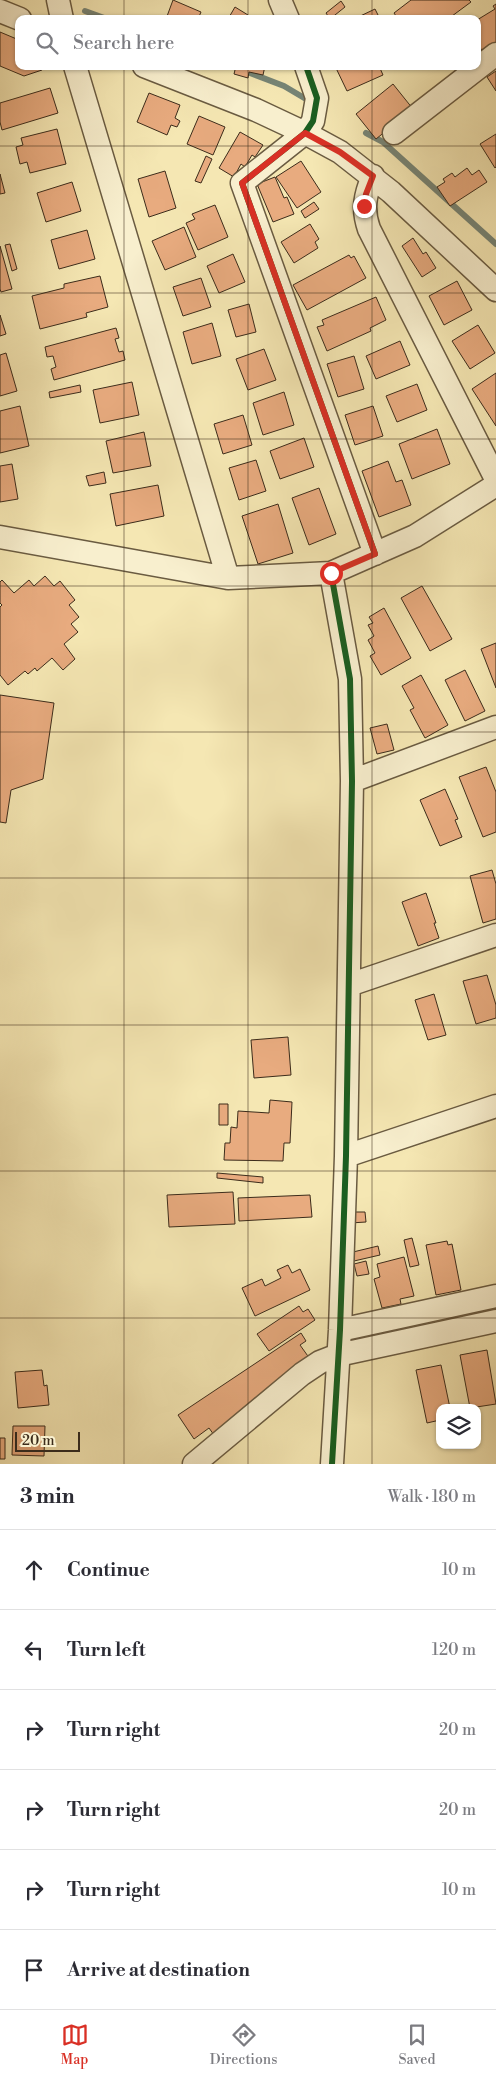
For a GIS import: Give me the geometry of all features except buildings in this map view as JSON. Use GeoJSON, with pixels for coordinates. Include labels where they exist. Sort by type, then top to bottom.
{"type":"FeatureCollection","features":[{"type":"Feature","properties":{"kind":"street"},"geometry":{"type":"LineString","coordinates":[[58,0],[61,15]]}},
{"type":"Feature","properties":{"kind":"street"},"geometry":{"type":"LineString","coordinates":[[280,0],[286,15]]}},
{"type":"Feature","properties":{"kind":"street"},"geometry":{"type":"LineString","coordinates":[[0,11],[15,17]]}},
{"type":"Feature","properties":{"kind":"street"},"geometry":{"type":"LineString","coordinates":[[481,66],[496,54]]}},
{"type":"Feature","properties":{"kind":"street"},"geometry":{"type":"LineString","coordinates":[[77,70],[228,578]]}},
{"type":"Feature","properties":{"kind":"street"},"geometry":{"type":"LineString","coordinates":[[154,70],[256,110],[340,152],[373,176],[496,290]]}},
{"type":"Feature","properties":{"kind":"street"},"geometry":{"type":"LineString","coordinates":[[307,70],[317,98],[313,120],[305,133],[242,183],[375,554]]}},
{"type":"Feature","properties":{"kind":"street"},"geometry":{"type":"LineString","coordinates":[[394,133],[475,70]]}},
{"type":"Feature","properties":{"kind":"street"},"geometry":{"type":"LineString","coordinates":[[373,176],[366,194],[364,206],[369,229],[496,479]]}},
{"type":"Feature","properties":{"kind":"street"},"geometry":{"type":"LineString","coordinates":[[0,538],[228,578],[331,573],[415,536],[496,485]]}},
{"type":"Feature","properties":{"kind":"street"},"geometry":{"type":"LineString","coordinates":[[331,573],[350,679],[352,781],[346,1156],[340,1330],[332,1464]]}},
{"type":"Feature","properties":{"kind":"street"},"geometry":{"type":"LineString","coordinates":[[352,781],[496,727]]}},
{"type":"Feature","properties":{"kind":"street"},"geometry":{"type":"LineString","coordinates":[[349,985],[496,935]]}},
{"type":"Feature","properties":{"kind":"street"},"geometry":{"type":"LineString","coordinates":[[346,1156],[496,1106]]}},
{"type":"Feature","properties":{"kind":"street"},"geometry":{"type":"LineString","coordinates":[[340,1330],[496,1296]]}},
{"type":"Feature","properties":{"kind":"street"},"geometry":{"type":"LineString","coordinates":[[194,1464],[302,1374],[320,1362],[338,1355],[496,1321]]}},
{"type":"Feature","properties":{"kind":"waterway"},"geometry":{"type":"LineString","coordinates":[[85,11],[96,15]]}},
{"type":"Feature","properties":{"kind":"waterway"},"geometry":{"type":"LineString","coordinates":[[242,70],[284,86],[311,102]]}},
{"type":"Feature","properties":{"kind":"waterway"},"geometry":{"type":"LineString","coordinates":[[366,133],[383,142],[496,244]]}},
{"type":"Feature","properties":{"kind":"cycle path"},"geometry":{"type":"LineString","coordinates":[[307,70],[317,98],[313,121],[305,133],[242,183],[375,554]]}},
{"type":"Feature","properties":{"kind":"cycle path"},"geometry":{"type":"LineString","coordinates":[[331,573],[350,679],[352,781],[346,1156],[340,1330],[332,1464]]}},
{"type":"Feature","properties":{"kind":"route"},"geometry":{"type":"LineString","coordinates":[[331,573],[375,554],[242,183],[305,133],[340,152],[373,176],[366,194],[364,206]]}}]}
